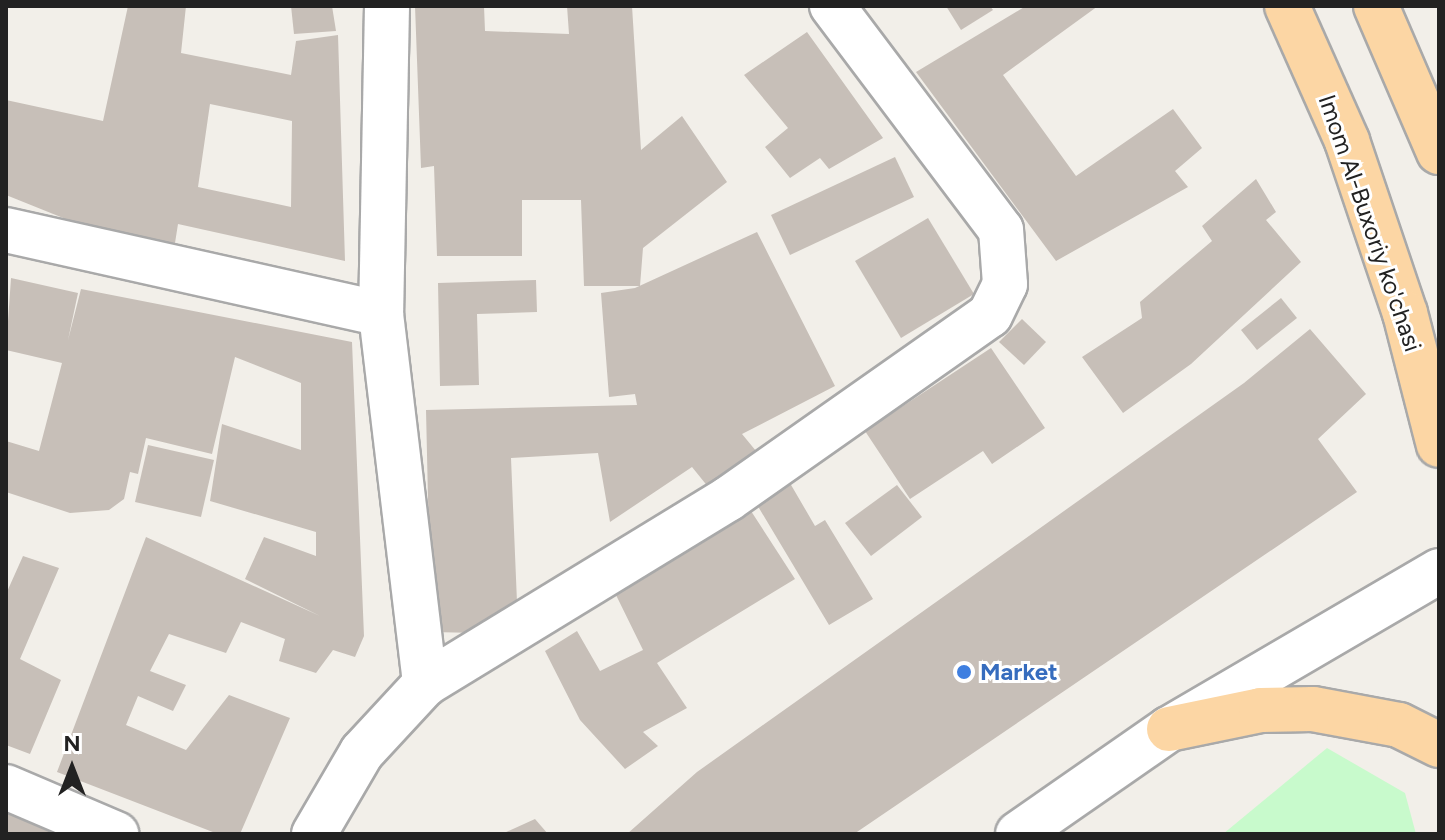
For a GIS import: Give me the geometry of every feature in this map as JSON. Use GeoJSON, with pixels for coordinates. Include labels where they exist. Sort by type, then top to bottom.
{"type":"FeatureCollection","features":[{"type":"Feature","properties":{"kind":"main road","name":"Imom Al-Buxoriy ko'chasi"},"geometry":{"type":"LineString","coordinates":[[1287,6],[1352,155],[1405,313],[1439,445]]}},
{"type":"Feature","properties":{"kind":"main road"},"geometry":{"type":"LineString","coordinates":[[1376,6],[1439,152]]}},
{"type":"Feature","properties":{"kind":"main road"},"geometry":{"type":"LineString","coordinates":[[1169,729],[1261,710],[1313,709],[1399,725],[1439,745]]}},
{"type":"Feature","properties":{"kind":"street"},"geometry":{"type":"LineString","coordinates":[[387,6],[381,314],[425,684]]}},
{"type":"Feature","properties":{"kind":"street"},"geometry":{"type":"LineString","coordinates":[[314,834],[362,752],[425,684],[728,499],[990,315],[1005,284],[1001,230],[832,6]]}},
{"type":"Feature","properties":{"kind":"street"},"geometry":{"type":"LineString","coordinates":[[6,230],[381,314]]}},
{"type":"Feature","properties":{"kind":"street"},"geometry":{"type":"LineString","coordinates":[[1018,834],[1169,729],[1439,571]]}},
{"type":"Feature","properties":{"kind":"street"},"geometry":{"type":"LineString","coordinates":[[6,787],[116,834]]}},
{"type":"Feature","properties":{"kind":"green space"},"geometry":{"type":"Polygon","coordinates":[[[1327,748],[1405,793],[1416,834],[1223,834],[1327,748]]]}},
{"type":"Feature","properties":{"kind":"building"},"geometry":{"type":"Polygon","coordinates":[[[128,6],[186,6],[181,53],[291,75],[296,41],[338,35],[345,261],[178,224],[175,243],[103,234],[6,195],[6,100],[103,121],[128,6]],[[210,104],[198,187],[291,207],[292,121],[210,104]]]}},
{"type":"Feature","properties":{"kind":"building"},"geometry":{"type":"Polygon","coordinates":[[[291,6],[332,6],[336,31],[294,34],[291,6]]]}},
{"type":"Feature","properties":{"kind":"building"},"geometry":{"type":"Polygon","coordinates":[[[415,6],[484,6],[485,31],[569,34],[567,6],[632,6],[641,150],[682,116],[727,182],[643,248],[640,286],[584,286],[581,200],[522,200],[522,256],[437,256],[434,166],[421,168],[415,6]]]}},
{"type":"Feature","properties":{"kind":"building"},"geometry":{"type":"Polygon","coordinates":[[[946,6],[990,6],[993,10],[961,30],[946,6]]]}},
{"type":"Feature","properties":{"kind":"building"},"geometry":{"type":"Polygon","coordinates":[[[1026,6],[1098,6],[1003,75],[1076,176],[1173,109],[1202,148],[1175,171],[1188,187],[1056,261],[916,72],[1026,6]]]}},
{"type":"Feature","properties":{"kind":"building"},"geometry":{"type":"Polygon","coordinates":[[[807,32],[883,138],[829,169],[820,158],[790,178],[765,147],[788,128],[744,75],[807,32]]]}},
{"type":"Feature","properties":{"kind":"building"},"geometry":{"type":"Polygon","coordinates":[[[895,157],[914,197],[790,255],[771,215],[895,157]]]}},
{"type":"Feature","properties":{"kind":"building"},"geometry":{"type":"Polygon","coordinates":[[[1256,179],[1276,212],[1266,220],[1301,262],[1191,364],[1123,413],[1082,357],[1142,318],[1140,302],[1212,241],[1202,226],[1256,179]]]}},
{"type":"Feature","properties":{"kind":"building"},"geometry":{"type":"Polygon","coordinates":[[[928,218],[974,294],[901,338],[855,261],[928,218]]]}},
{"type":"Feature","properties":{"kind":"building"},"geometry":{"type":"Polygon","coordinates":[[[757,232],[835,386],[742,434],[761,457],[709,488],[692,467],[610,522],[598,453],[511,458],[517,602],[479,633],[431,632],[426,410],[637,405],[635,394],[609,397],[601,293],[635,288],[757,232]]]}},
{"type":"Feature","properties":{"kind":"building"},"geometry":{"type":"Polygon","coordinates":[[[11,278],[78,293],[68,340],[81,289],[352,342],[364,636],[355,657],[333,650],[316,673],[279,661],[285,639],[241,622],[226,653],[169,634],[150,671],[186,685],[173,711],[138,696],[126,725],[186,750],[229,695],[290,718],[240,834],[218,834],[57,772],[146,537],[320,616],[245,579],[264,537],[316,556],[316,532],[210,501],[222,424],[301,450],[301,383],[235,357],[212,454],[146,438],[138,474],[130,472],[124,499],[109,510],[70,513],[6,492],[6,441],[39,451],[62,363],[6,350],[11,278]]]}},
{"type":"Feature","properties":{"kind":"building"},"geometry":{"type":"Polygon","coordinates":[[[536,280],[537,312],[477,314],[479,385],[440,386],[438,283],[536,280]]]}},
{"type":"Feature","properties":{"kind":"building"},"geometry":{"type":"Polygon","coordinates":[[[1281,298],[1297,318],[1257,350],[1241,330],[1281,298]]]}},
{"type":"Feature","properties":{"kind":"building"},"geometry":{"type":"Polygon","coordinates":[[[1022,319],[1046,342],[1024,365],[999,342],[1022,319]]]}},
{"type":"Feature","properties":{"kind":"building","name":"Market"},"geometry":{"type":"Polygon","coordinates":[[[1310,329],[1366,394],[1318,439],[1357,492],[854,834],[627,834],[697,772],[1244,383],[1310,329]]]}},
{"type":"Feature","properties":{"kind":"building"},"geometry":{"type":"Polygon","coordinates":[[[991,348],[1045,428],[992,464],[983,451],[910,499],[865,431],[991,348]]]}},
{"type":"Feature","properties":{"kind":"building"},"geometry":{"type":"Polygon","coordinates":[[[148,445],[214,460],[201,517],[135,502],[148,445]]]}},
{"type":"Feature","properties":{"kind":"building"},"geometry":{"type":"Polygon","coordinates":[[[787,478],[815,526],[825,520],[873,599],[829,625],[753,498],[787,478]]]}},
{"type":"Feature","properties":{"kind":"building"},"geometry":{"type":"Polygon","coordinates":[[[897,485],[922,517],[871,556],[845,523],[897,485]]]}},
{"type":"Feature","properties":{"kind":"building"},"geometry":{"type":"Polygon","coordinates":[[[751,511],[795,579],[657,663],[687,708],[643,732],[658,746],[625,769],[580,720],[545,651],[577,631],[600,671],[643,650],[616,595],[751,511]]]}},
{"type":"Feature","properties":{"kind":"building"},"geometry":{"type":"Polygon","coordinates":[[[23,556],[59,568],[20,659],[61,680],[30,754],[6,745],[6,594],[23,556]]]}},
{"type":"Feature","properties":{"kind":"building"},"geometry":{"type":"Polygon","coordinates":[[[6,811],[56,834],[6,834],[6,811]]]}},
{"type":"Feature","properties":{"kind":"building"},"geometry":{"type":"Polygon","coordinates":[[[535,819],[548,834],[502,834],[535,819]]]}},
{"type":"Feature","properties":{"kind":"place","name":"Market"},"geometry":{"type":"Point","coordinates":[964,672]}}]}
